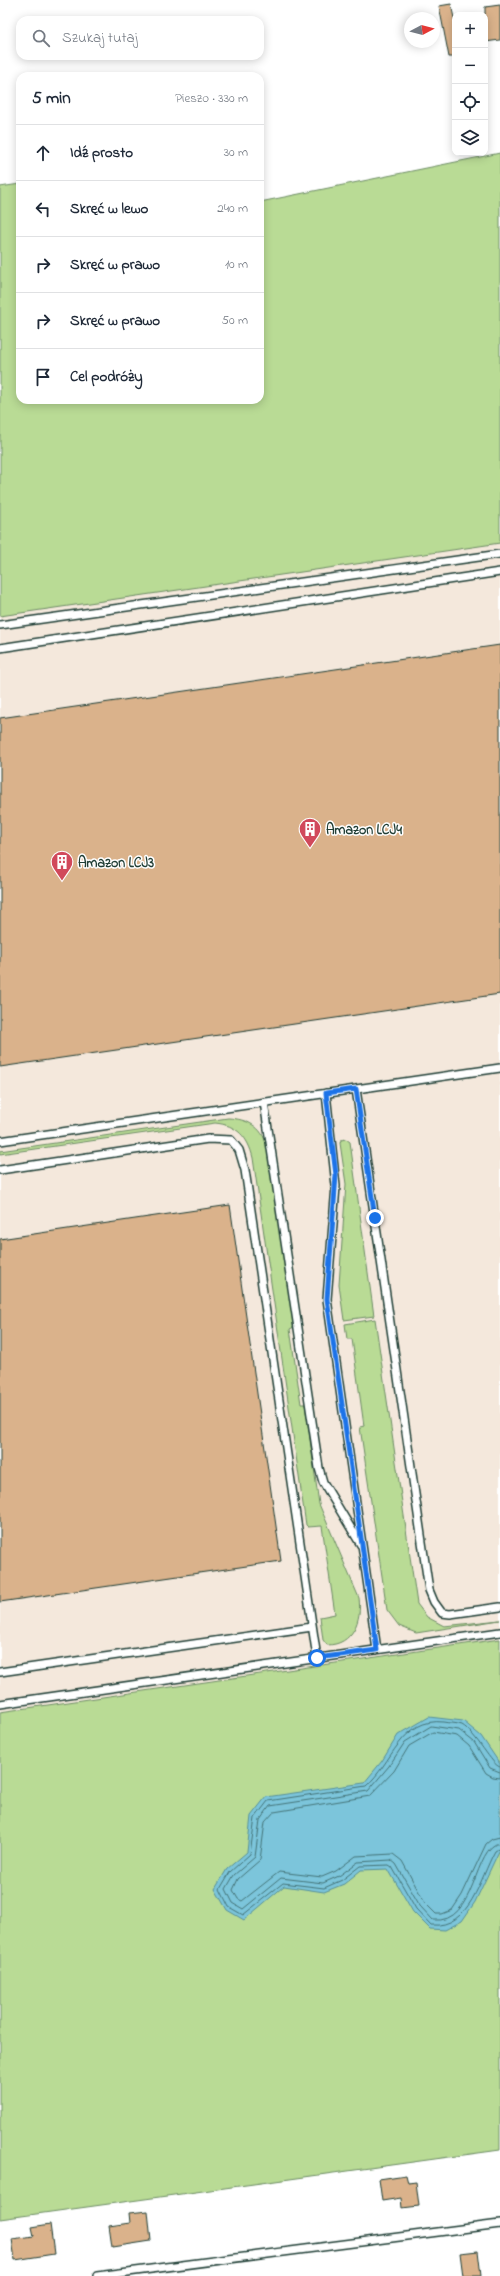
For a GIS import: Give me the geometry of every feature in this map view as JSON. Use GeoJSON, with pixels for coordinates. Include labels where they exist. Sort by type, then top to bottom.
{"type":"FeatureCollection","features":[{"type":"Feature","properties":{"kind":"lane"},"geometry":{"type":"LineString","coordinates":[[0,625],[500,554]]}},
{"type":"Feature","properties":{"kind":"lane"},"geometry":{"type":"LineString","coordinates":[[0,648],[500,572]]}},
{"type":"Feature","properties":{"kind":"lane"},"geometry":{"type":"LineString","coordinates":[[0,1141],[500,1068]]}},
{"type":"Feature","properties":{"kind":"lane"},"geometry":{"type":"LineString","coordinates":[[356,1089],[430,1590],[434,1602],[442,1613],[450,1614],[500,1606]]}},
{"type":"Feature","properties":{"kind":"lane"},"geometry":{"type":"LineString","coordinates":[[326,1093],[336,1181],[327,1299],[364,1548],[377,1650]]}},
{"type":"Feature","properties":{"kind":"lane"},"geometry":{"type":"LineString","coordinates":[[264,1102],[319,1468],[323,1482],[364,1548]]}},
{"type":"Feature","properties":{"kind":"lane"},"geometry":{"type":"LineString","coordinates":[[0,1170],[208,1139],[231,1140],[239,1150],[245,1170],[317,1658]]}},
{"type":"Feature","properties":{"kind":"lane"},"geometry":{"type":"LineString","coordinates":[[0,1672],[312,1627]]}},
{"type":"Feature","properties":{"kind":"lane"},"geometry":{"type":"LineString","coordinates":[[0,1704],[500,1632]]}},
{"type":"Feature","properties":{"kind":"lane"},"geometry":{"type":"LineString","coordinates":[[97,2276],[500,2224]]}},
{"type":"Feature","properties":{"kind":"shaded area"},"geometry":{"type":"Polygon","coordinates":[[[500,514],[500,1649],[0,1723],[0,595],[500,514]]]}},
{"type":"Feature","properties":{"kind":"green space"},"geometry":{"type":"Polygon","coordinates":[[[500,153],[500,543],[0,616],[0,187],[16,185],[16,404],[264,404],[264,201],[500,153]]]}},
{"type":"Feature","properties":{"kind":"green space"},"geometry":{"type":"Polygon","coordinates":[[[228,1118],[241,1120],[253,1125],[265,1139],[267,1146],[294,1327],[290,1329],[301,1404],[305,1404],[319,1504],[359,1598],[359,1615],[354,1630],[343,1641],[336,1644],[327,1645],[323,1640],[320,1617],[335,1614],[322,1526],[308,1527],[306,1525],[253,1158],[245,1138],[230,1126],[215,1123],[0,1154],[0,1151],[228,1118]]]}},
{"type":"Feature","properties":{"kind":"green space"},"geometry":{"type":"Polygon","coordinates":[[[346,1139],[350,1142],[374,1316],[344,1320],[339,1285],[346,1184],[340,1143],[341,1140],[346,1139]]]}},
{"type":"Feature","properties":{"kind":"green space"},"geometry":{"type":"Polygon","coordinates":[[[375,1319],[417,1604],[427,1617],[444,1626],[500,1620],[416,1633],[399,1626],[387,1610],[360,1427],[364,1426],[352,1339],[347,1339],[345,1324],[375,1319]]]}},
{"type":"Feature","properties":{"kind":"green space"},"geometry":{"type":"Polygon","coordinates":[[[500,1639],[500,2150],[0,2219],[0,1712],[500,1639]]]}},
{"type":"Feature","properties":{"kind":"water"},"geometry":{"type":"Polygon","coordinates":[[[429,1717],[463,1721],[481,1736],[500,1764],[500,1849],[475,1902],[462,1921],[445,1930],[430,1929],[413,1912],[388,1869],[361,1870],[344,1884],[324,1892],[284,1886],[244,1920],[227,1910],[215,1889],[227,1869],[247,1852],[251,1816],[266,1797],[364,1783],[382,1761],[398,1735],[429,1717]]]}},
{"type":"Feature","properties":{"kind":"building"},"geometry":{"type":"Polygon","coordinates":[[[451,4],[453,12],[452,57],[449,57],[439,6],[451,4]]]}},
{"type":"Feature","properties":{"kind":"building"},"geometry":{"type":"Polygon","coordinates":[[[500,5],[500,40],[488,42],[488,12],[485,12],[485,7],[500,5]]]}},
{"type":"Feature","properties":{"kind":"building","name":"Amazon LCJ4"},"geometry":{"type":"Polygon","coordinates":[[[500,645],[500,994],[0,1067],[0,718],[500,645]]]}},
{"type":"Feature","properties":{"kind":"building"},"geometry":{"type":"Polygon","coordinates":[[[230,1205],[281,1561],[0,1602],[0,1239],[230,1205]]]}},
{"type":"Feature","properties":{"kind":"building"},"geometry":{"type":"Polygon","coordinates":[[[406,2175],[408,2183],[416,2182],[419,2206],[402,2208],[401,2198],[382,2201],[379,2179],[406,2175]]]}},
{"type":"Feature","properties":{"kind":"building"},"geometry":{"type":"Polygon","coordinates":[[[148,2211],[151,2241],[112,2247],[109,2226],[130,2223],[129,2213],[148,2211]]]}},
{"type":"Feature","properties":{"kind":"building"},"geometry":{"type":"Polygon","coordinates":[[[50,2224],[54,2254],[15,2260],[12,2239],[34,2236],[32,2227],[50,2224]]]}},
{"type":"Feature","properties":{"kind":"building"},"geometry":{"type":"Polygon","coordinates":[[[478,2251],[481,2276],[463,2276],[460,2253],[478,2251]]]}},
{"type":"Feature","properties":{"kind":"place","name":"Amazon LCJ4"},"geometry":{"type":"Point","coordinates":[310,848]}},
{"type":"Feature","properties":{"kind":"place","name":"Amazon LCJ3"},"geometry":{"type":"Point","coordinates":[62,882]}},
{"type":"Feature","properties":{"kind":"route"},"geometry":{"type":"LineString","coordinates":[[317,1658],[377,1650],[364,1548],[327,1299],[336,1175],[326,1093],[356,1089],[375,1218]]}}]}
